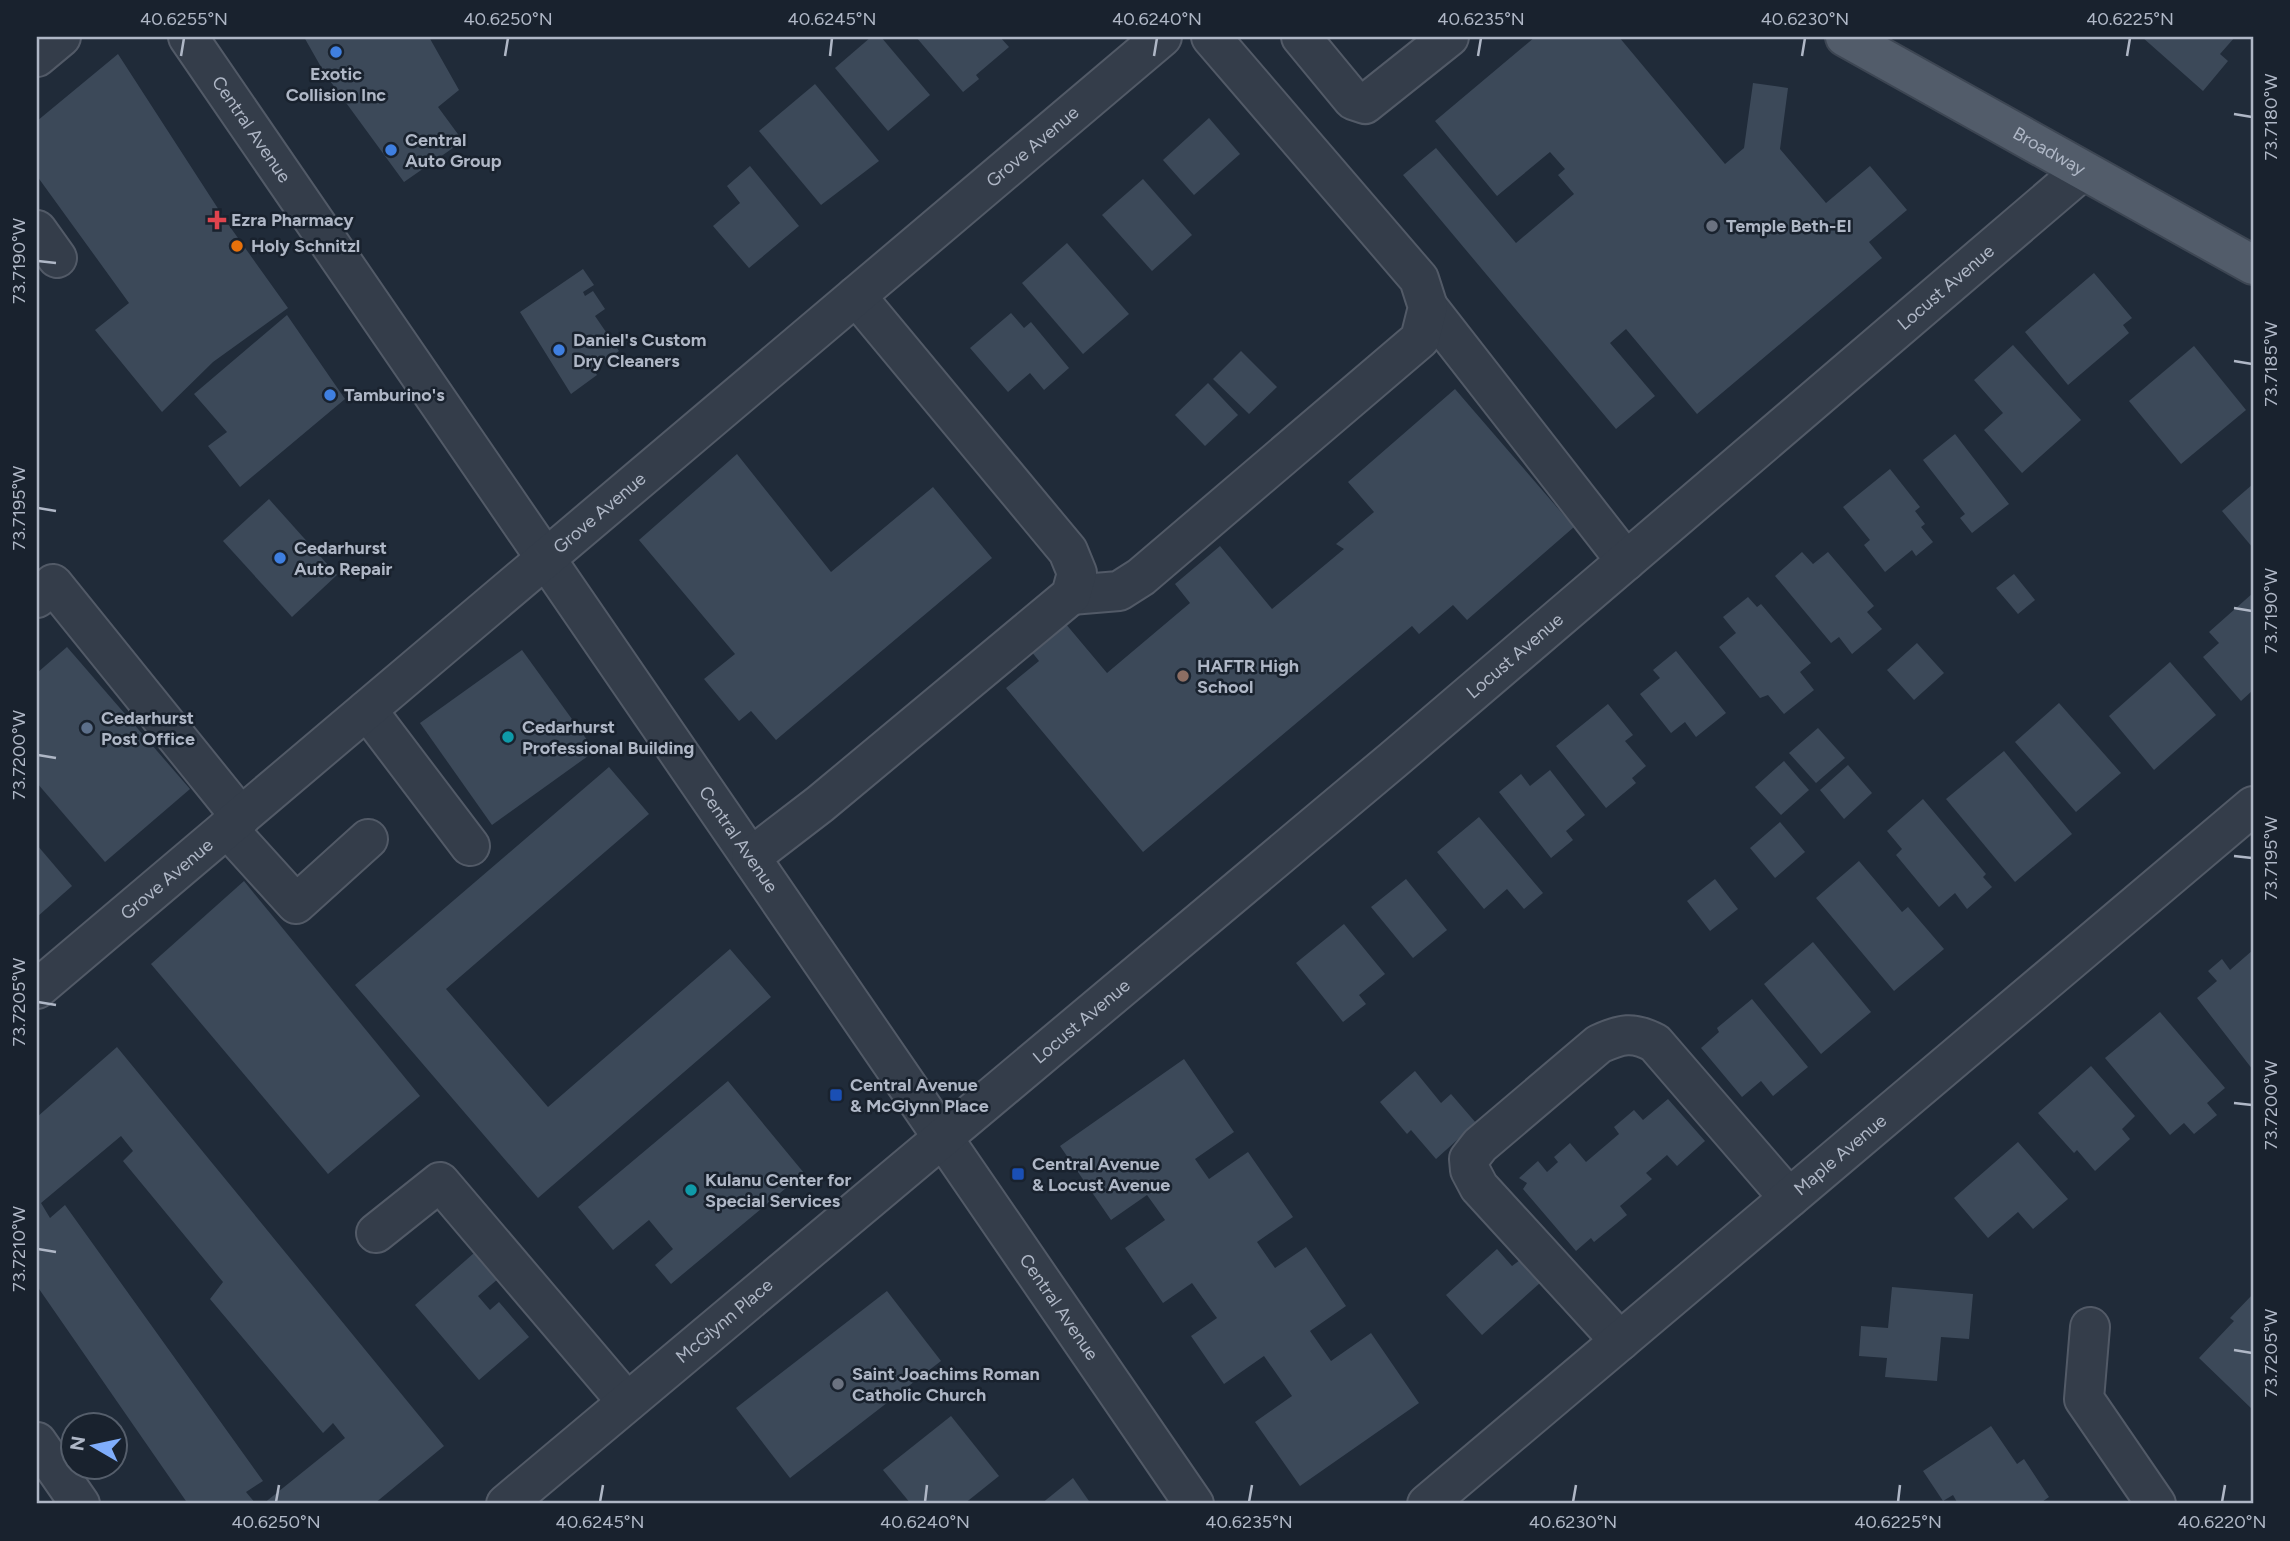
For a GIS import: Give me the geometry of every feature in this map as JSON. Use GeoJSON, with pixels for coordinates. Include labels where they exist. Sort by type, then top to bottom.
{"type":"FeatureCollection","features":[{"type":"Feature","properties":{"kind":"main road","name":"Broadway"},"geometry":{"type":"LineString","coordinates":[[1845,37],[2253,265]]}},
{"type":"Feature","properties":{"kind":"street"},"geometry":{"type":"LineString","coordinates":[[37,57],[61,37]]}},
{"type":"Feature","properties":{"kind":"street","name":"Central Avenue"},"geometry":{"type":"LineString","coordinates":[[188,37],[1195,1504]]}},
{"type":"Feature","properties":{"kind":"street","name":"Grove Avenue"},"geometry":{"type":"LineString","coordinates":[[37,989],[1161,37]]}},
{"type":"Feature","properties":{"kind":"street"},"geometry":{"type":"LineString","coordinates":[[1211,37],[1419,279],[1428,307],[1626,561]]}},
{"type":"Feature","properties":{"kind":"street"},"geometry":{"type":"LineString","coordinates":[[1301,37],[1353,100],[1365,104],[1449,37]]}},
{"type":"Feature","properties":{"kind":"street","name":"Locust Avenue"},"geometry":{"type":"LineString","coordinates":[[942,1136],[1393,760],[2082,171]]}},
{"type":"Feature","properties":{"kind":"street"},"geometry":{"type":"LineString","coordinates":[[751,857],[820,804],[1071,595],[1077,573],[1068,551],[856,296]]}},
{"type":"Feature","properties":{"kind":"street"},"geometry":{"type":"LineString","coordinates":[[1071,595],[1119,591],[1141,577],[1420,339],[1428,307]]}},
{"type":"Feature","properties":{"kind":"street"},"geometry":{"type":"LineString","coordinates":[[37,598],[53,584],[296,904],[368,839]]}},
{"type":"Feature","properties":{"kind":"street"},"geometry":{"type":"LineString","coordinates":[[367,710],[470,846]]}},
{"type":"Feature","properties":{"kind":"street","name":"Maple Avenue"},"geometry":{"type":"LineString","coordinates":[[1427,1504],[2253,806]]}},
{"type":"Feature","properties":{"kind":"street"},"geometry":{"type":"LineString","coordinates":[[1620,1341],[1479,1187],[1470,1170],[1469,1159],[1480,1145],[1599,1044],[1621,1034],[1639,1034],[1655,1043],[1789,1198]]}},
{"type":"Feature","properties":{"kind":"street","name":"McGlynn Place"},"geometry":{"type":"LineString","coordinates":[[506,1504],[942,1136]]}},
{"type":"Feature","properties":{"kind":"street"},"geometry":{"type":"LineString","coordinates":[[376,1233],[440,1182],[627,1402]]}},
{"type":"Feature","properties":{"kind":"street"},"geometry":{"type":"LineString","coordinates":[[2090,1327],[2084,1399],[2156,1504]]}},
{"type":"Feature","properties":{"kind":"street"},"geometry":{"type":"LineString","coordinates":[[37,1442],[80,1504]]}},
{"type":"Feature","properties":{"kind":"building"},"geometry":{"type":"Polygon","coordinates":[[[304,37],[429,37],[459,90],[438,107],[463,141],[404,182],[325,74],[304,37]]]}},
{"type":"Feature","properties":{"kind":"building"},"geometry":{"type":"Polygon","coordinates":[[[871,37],[881,37],[930,95],[888,131],[835,68],[871,37]]]}},
{"type":"Feature","properties":{"kind":"building"},"geometry":{"type":"Polygon","coordinates":[[[916,37],[1000,37],[1009,47],[976,75],[979,79],[963,92],[916,37]]]}},
{"type":"Feature","properties":{"kind":"building","name":"Temple Beth-El"},"geometry":{"type":"Polygon","coordinates":[[[1535,37],[1619,37],[1725,164],[1744,148],[1753,83],[1788,88],[1780,149],[1826,203],[1870,166],[1907,210],[1869,242],[1882,258],[1697,414],[1626,329],[1610,343],[1655,396],[1616,429],[1403,175],[1436,148],[1516,243],[1574,194],[1558,175],[1565,169],[1550,152],[1497,196],[1435,121],[1535,37]]]}},
{"type":"Feature","properties":{"kind":"building"},"geometry":{"type":"Polygon","coordinates":[[[2142,37],[2235,37],[2220,54],[2228,61],[2203,91],[2142,37]]]}},
{"type":"Feature","properties":{"kind":"building"},"geometry":{"type":"Polygon","coordinates":[[[118,54],[228,224],[288,308],[213,362],[162,412],[95,330],[129,303],[37,176],[37,121],[118,54]]]}},
{"type":"Feature","properties":{"kind":"building"},"geometry":{"type":"Polygon","coordinates":[[[815,84],[879,161],[821,205],[759,131],[815,84]]]}},
{"type":"Feature","properties":{"kind":"building"},"geometry":{"type":"Polygon","coordinates":[[[1209,118],[1240,154],[1194,195],[1163,160],[1209,118]]]}},
{"type":"Feature","properties":{"kind":"building"},"geometry":{"type":"Polygon","coordinates":[[[750,166],[799,226],[749,268],[713,226],[740,203],[727,186],[750,166]]]}},
{"type":"Feature","properties":{"kind":"building"},"geometry":{"type":"Polygon","coordinates":[[[1143,179],[1192,235],[1152,271],[1102,215],[1143,179]]]}},
{"type":"Feature","properties":{"kind":"building"},"geometry":{"type":"Polygon","coordinates":[[[1067,243],[1129,314],[1083,354],[1022,283],[1067,243]]]}},
{"type":"Feature","properties":{"kind":"building"},"geometry":{"type":"Polygon","coordinates":[[[583,269],[594,285],[583,292],[585,296],[593,291],[605,309],[595,316],[619,351],[593,369],[597,375],[571,394],[520,312],[583,269]]]}},
{"type":"Feature","properties":{"kind":"building"},"geometry":{"type":"Polygon","coordinates":[[[2094,273],[2132,318],[2123,325],[2129,333],[2068,385],[2025,332],[2094,273]]]}},
{"type":"Feature","properties":{"kind":"building"},"geometry":{"type":"Polygon","coordinates":[[[1011,313],[1024,328],[1031,322],[1069,368],[1044,390],[1030,373],[1008,392],[970,348],[1011,313]]]}},
{"type":"Feature","properties":{"kind":"building"},"geometry":{"type":"Polygon","coordinates":[[[287,315],[345,399],[240,487],[208,446],[227,432],[194,394],[287,315]]]}},
{"type":"Feature","properties":{"kind":"building"},"geometry":{"type":"Polygon","coordinates":[[[2013,345],[2081,420],[2022,473],[1984,430],[2003,413],[1974,380],[2013,345]]]}},
{"type":"Feature","properties":{"kind":"building"},"geometry":{"type":"Polygon","coordinates":[[[2194,346],[2246,410],[2181,464],[2129,401],[2194,346]]]}},
{"type":"Feature","properties":{"kind":"building"},"geometry":{"type":"Polygon","coordinates":[[[1241,351],[1277,387],[1249,414],[1213,379],[1241,351]]]}},
{"type":"Feature","properties":{"kind":"building"},"geometry":{"type":"Polygon","coordinates":[[[1208,383],[1238,415],[1205,446],[1175,415],[1208,383]]]}},
{"type":"Feature","properties":{"kind":"building"},"geometry":{"type":"Polygon","coordinates":[[[1455,389],[1574,527],[1467,620],[1453,605],[1419,634],[1412,626],[1143,852],[1006,688],[1039,661],[1031,651],[1065,623],[1107,673],[1190,603],[1175,584],[1220,546],[1272,609],[1344,549],[1336,544],[1374,512],[1348,482],[1455,389]]]}},
{"type":"Feature","properties":{"kind":"building"},"geometry":{"type":"Polygon","coordinates":[[[1955,434],[2009,504],[1972,533],[1960,518],[1965,514],[1923,460],[1955,434]]]}},
{"type":"Feature","properties":{"kind":"building"},"geometry":{"type":"Polygon","coordinates":[[[737,454],[831,572],[933,487],[992,558],[776,740],[751,711],[739,721],[704,679],[735,654],[639,540],[737,454]]]}},
{"type":"Feature","properties":{"kind":"building"},"geometry":{"type":"Polygon","coordinates":[[[1890,469],[1920,507],[1915,511],[1925,524],[1921,527],[1933,542],[1916,556],[1912,550],[1885,572],[1864,545],[1870,540],[1843,507],[1890,469]]]}},
{"type":"Feature","properties":{"kind":"building"},"geometry":{"type":"Polygon","coordinates":[[[2253,484],[2253,548],[2222,511],[2253,484]]]}},
{"type":"Feature","properties":{"kind":"building","name":"Cedarhurst Auto Repair"},"geometry":{"type":"Polygon","coordinates":[[[269,499],[337,575],[292,617],[223,541],[269,499]]]}},
{"type":"Feature","properties":{"kind":"building"},"geometry":{"type":"Polygon","coordinates":[[[1802,552],[1813,564],[1828,552],[1874,606],[1867,612],[1882,629],[1852,654],[1839,637],[1831,643],[1775,576],[1802,552]]]}},
{"type":"Feature","properties":{"kind":"building"},"geometry":{"type":"Polygon","coordinates":[[[2014,574],[2035,600],[2018,614],[1996,588],[2014,574]]]}},
{"type":"Feature","properties":{"kind":"building"},"geometry":{"type":"Polygon","coordinates":[[[2253,593],[2253,690],[2241,701],[2203,657],[2219,643],[2209,632],[2253,593]]]}},
{"type":"Feature","properties":{"kind":"building"},"geometry":{"type":"Polygon","coordinates":[[[1748,597],[1757,607],[1761,604],[1811,663],[1800,672],[1814,690],[1784,714],[1768,695],[1760,698],[1719,647],[1736,633],[1723,617],[1748,597]]]}},
{"type":"Feature","properties":{"kind":"building"},"geometry":{"type":"Polygon","coordinates":[[[1917,643],[1944,673],[1914,700],[1887,670],[1917,643]]]}},
{"type":"Feature","properties":{"kind":"building","name":"Cedarhurst Post Office"},"geometry":{"type":"Polygon","coordinates":[[[67,647],[190,789],[105,862],[37,783],[37,673],[67,647]]]}},
{"type":"Feature","properties":{"kind":"building","name":"Cedarhurst Professional Building"},"geometry":{"type":"Polygon","coordinates":[[[522,650],[595,751],[492,825],[420,723],[522,650]]]}},
{"type":"Feature","properties":{"kind":"building"},"geometry":{"type":"Polygon","coordinates":[[[1676,651],[1726,713],[1696,737],[1685,722],[1671,733],[1640,694],[1660,678],[1653,670],[1676,651]]]}},
{"type":"Feature","properties":{"kind":"building"},"geometry":{"type":"Polygon","coordinates":[[[2170,662],[2216,715],[2154,770],[2109,716],[2170,662]]]}},
{"type":"Feature","properties":{"kind":"building"},"geometry":{"type":"Polygon","coordinates":[[[2059,703],[2121,773],[2076,812],[2015,742],[2059,703]]]}},
{"type":"Feature","properties":{"kind":"building"},"geometry":{"type":"Polygon","coordinates":[[[1608,704],[1633,735],[1625,741],[1646,766],[1632,778],[1636,783],[1606,808],[1556,746],[1608,704]]]}},
{"type":"Feature","properties":{"kind":"building"},"geometry":{"type":"Polygon","coordinates":[[[1818,728],[1845,758],[1816,783],[1789,753],[1818,728]]]}},
{"type":"Feature","properties":{"kind":"building"},"geometry":{"type":"Polygon","coordinates":[[[2004,751],[2072,834],[2015,882],[1946,799],[2004,751]]]}},
{"type":"Feature","properties":{"kind":"building"},"geometry":{"type":"Polygon","coordinates":[[[1784,761],[1809,790],[1781,815],[1755,787],[1784,761]]]}},
{"type":"Feature","properties":{"kind":"building"},"geometry":{"type":"Polygon","coordinates":[[[1848,765],[1872,793],[1844,819],[1820,790],[1848,765]]]}},
{"type":"Feature","properties":{"kind":"building"},"geometry":{"type":"Polygon","coordinates":[[[609,767],[649,814],[446,989],[548,1107],[730,949],[771,997],[538,1198],[355,985],[609,767]]]}},
{"type":"Feature","properties":{"kind":"building"},"geometry":{"type":"Polygon","coordinates":[[[1550,770],[1585,815],[1566,831],[1573,840],[1551,858],[1499,792],[1521,774],[1530,786],[1550,770]]]}},
{"type":"Feature","properties":{"kind":"building"},"geometry":{"type":"Polygon","coordinates":[[[1923,799],[1986,874],[1983,877],[1992,887],[1967,909],[1955,893],[1939,907],[1896,855],[1902,849],[1887,831],[1923,799]]]}},
{"type":"Feature","properties":{"kind":"building"},"geometry":{"type":"Polygon","coordinates":[[[1479,817],[1543,893],[1524,909],[1507,889],[1484,909],[1437,852],[1479,817]]]}},
{"type":"Feature","properties":{"kind":"building"},"geometry":{"type":"Polygon","coordinates":[[[1780,822],[1805,852],[1775,878],[1750,848],[1780,822]]]}},
{"type":"Feature","properties":{"kind":"building"},"geometry":{"type":"Polygon","coordinates":[[[37,845],[72,886],[37,917],[37,845]]]}},
{"type":"Feature","properties":{"kind":"building"},"geometry":{"type":"Polygon","coordinates":[[[1859,861],[1902,912],[1908,907],[1944,949],[1894,991],[1816,898],[1859,861]]]}},
{"type":"Feature","properties":{"kind":"building"},"geometry":{"type":"Polygon","coordinates":[[[1406,879],[1447,930],[1413,958],[1371,907],[1406,879]]]}},
{"type":"Feature","properties":{"kind":"building"},"geometry":{"type":"Polygon","coordinates":[[[1715,879],[1738,909],[1710,931],[1687,901],[1715,879]]]}},
{"type":"Feature","properties":{"kind":"building"},"geometry":{"type":"Polygon","coordinates":[[[244,881],[420,1096],[328,1174],[151,964],[244,881]]]}},
{"type":"Feature","properties":{"kind":"building"},"geometry":{"type":"Polygon","coordinates":[[[1344,924],[1385,974],[1359,995],[1366,1004],[1343,1022],[1296,963],[1344,924]]]}},
{"type":"Feature","properties":{"kind":"building"},"geometry":{"type":"Polygon","coordinates":[[[1813,942],[1871,1012],[1821,1054],[1764,984],[1813,942]]]}},
{"type":"Feature","properties":{"kind":"building"},"geometry":{"type":"Polygon","coordinates":[[[2253,950],[2253,1070],[2197,998],[2217,981],[2208,971],[2222,959],[2230,970],[2253,950]]]}},
{"type":"Feature","properties":{"kind":"building"},"geometry":{"type":"Polygon","coordinates":[[[1752,999],[1808,1067],[1773,1096],[1761,1081],[1742,1097],[1701,1048],[1719,1032],[1717,1028],[1752,999]]]}},
{"type":"Feature","properties":{"kind":"building"},"geometry":{"type":"Polygon","coordinates":[[[2160,1012],[2225,1088],[2207,1103],[2217,1115],[2194,1134],[2184,1123],[2170,1135],[2105,1058],[2160,1012]]]}},
{"type":"Feature","properties":{"kind":"building"},"geometry":{"type":"Polygon","coordinates":[[[117,1047],[444,1446],[374,1504],[263,1504],[345,1438],[333,1423],[323,1433],[210,1299],[223,1282],[123,1161],[133,1151],[121,1136],[41,1203],[50,1218],[65,1205],[263,1481],[246,1492],[256,1504],[188,1504],[130,1420],[130,1412],[124,1412],[37,1286],[37,1117],[117,1047]]]}},
{"type":"Feature","properties":{"kind":"building"},"geometry":{"type":"Polygon","coordinates":[[[1184,1059],[1234,1132],[1195,1159],[1209,1179],[1248,1152],[1293,1217],[1257,1242],[1275,1268],[1306,1247],[1346,1306],[1310,1331],[1331,1361],[1371,1333],[1419,1403],[1300,1486],[1255,1422],[1292,1396],[1264,1356],[1224,1384],[1191,1336],[1217,1318],[1192,1283],[1163,1303],[1125,1248],[1165,1220],[1147,1195],[1111,1220],[1060,1146],[1184,1059]]]}},
{"type":"Feature","properties":{"kind":"building"},"geometry":{"type":"Polygon","coordinates":[[[2091,1066],[2135,1116],[2122,1129],[2130,1139],[2095,1171],[2077,1150],[2074,1153],[2038,1113],[2091,1066]]]}},
{"type":"Feature","properties":{"kind":"building"},"geometry":{"type":"Polygon","coordinates":[[[1415,1071],[1441,1103],[1451,1094],[1476,1123],[1436,1159],[1411,1130],[1407,1134],[1380,1102],[1415,1071]]]}},
{"type":"Feature","properties":{"kind":"building","name":"Kulanu Center for Special Services"},"geometry":{"type":"Polygon","coordinates":[[[728,1081],[804,1173],[671,1284],[655,1265],[673,1249],[649,1220],[613,1250],[578,1207],[728,1081]]]}},
{"type":"Feature","properties":{"kind":"building"},"geometry":{"type":"Polygon","coordinates":[[[1668,1099],[1705,1141],[1677,1166],[1667,1155],[1646,1173],[1652,1179],[1620,1206],[1627,1215],[1594,1242],[1591,1238],[1576,1251],[1523,1189],[1527,1183],[1519,1178],[1538,1161],[1547,1172],[1558,1162],[1554,1157],[1570,1143],[1586,1162],[1619,1134],[1614,1127],[1634,1110],[1643,1120],[1668,1099]]]}},
{"type":"Feature","properties":{"kind":"building"},"geometry":{"type":"Polygon","coordinates":[[[2018,1142],[2068,1199],[2033,1229],[2018,1212],[1988,1238],[1954,1198],[2018,1142]]]}},
{"type":"Feature","properties":{"kind":"building"},"geometry":{"type":"Polygon","coordinates":[[[482,1246],[505,1273],[478,1296],[490,1310],[499,1302],[529,1337],[479,1380],[415,1305],[482,1246]]]}},
{"type":"Feature","properties":{"kind":"building"},"geometry":{"type":"Polygon","coordinates":[[[1497,1249],[1512,1266],[1520,1260],[1540,1283],[1482,1335],[1446,1295],[1497,1249]]]}},
{"type":"Feature","properties":{"kind":"building"},"geometry":{"type":"Polygon","coordinates":[[[1892,1287],[1973,1294],[1969,1339],[1941,1337],[1937,1381],[1885,1377],[1887,1358],[1859,1356],[1861,1326],[1888,1328],[1892,1287]]]}},
{"type":"Feature","properties":{"kind":"building","name":"Saint Joachims Roman Catholic Church"},"geometry":{"type":"Polygon","coordinates":[[[887,1291],[941,1361],[790,1478],[736,1408],[887,1291]]]}},
{"type":"Feature","properties":{"kind":"building"},"geometry":{"type":"Polygon","coordinates":[[[2253,1294],[2253,1410],[2199,1358],[2234,1321],[2230,1318],[2253,1294]]]}},
{"type":"Feature","properties":{"kind":"building"},"geometry":{"type":"Polygon","coordinates":[[[951,1416],[999,1476],[964,1504],[911,1504],[883,1470],[951,1416]]]}},
{"type":"Feature","properties":{"kind":"building"},"geometry":{"type":"Polygon","coordinates":[[[1991,1426],[2017,1464],[2024,1459],[2049,1497],[2039,1504],[1958,1504],[1953,1495],[1943,1501],[1923,1471],[1991,1426]]]}},
{"type":"Feature","properties":{"kind":"building"},"geometry":{"type":"Polygon","coordinates":[[[1073,1478],[1091,1504],[1041,1504],[1073,1478]]]}},
{"type":"Feature","properties":{"kind":"place","name":"Exotic Collision Inc"},"geometry":{"type":"Point","coordinates":[336,52]}},
{"type":"Feature","properties":{"kind":"place","name":"Central Auto Group"},"geometry":{"type":"Point","coordinates":[391,150]}},
{"type":"Feature","properties":{"kind":"place","name":"Ezra Pharmacy"},"geometry":{"type":"Point","coordinates":[217,220]}},
{"type":"Feature","properties":{"kind":"place","name":"Temple Beth-El"},"geometry":{"type":"Point","coordinates":[1712,226]}},
{"type":"Feature","properties":{"kind":"place","name":"Holy Schnitzl"},"geometry":{"type":"Point","coordinates":[237,246]}},
{"type":"Feature","properties":{"kind":"place","name":"Daniel's Custom Dry Cleaners"},"geometry":{"type":"Point","coordinates":[559,350]}},
{"type":"Feature","properties":{"kind":"place","name":"Tamburino's"},"geometry":{"type":"Point","coordinates":[330,395]}},
{"type":"Feature","properties":{"kind":"place","name":"Cedarhurst Auto Repair"},"geometry":{"type":"Point","coordinates":[280,558]}},
{"type":"Feature","properties":{"kind":"place","name":"HAFTR High School"},"geometry":{"type":"Point","coordinates":[1183,676]}},
{"type":"Feature","properties":{"kind":"place","name":"Cedarhurst Post Office"},"geometry":{"type":"Point","coordinates":[87,728]}},
{"type":"Feature","properties":{"kind":"place","name":"Cedarhurst Professional Building"},"geometry":{"type":"Point","coordinates":[508,737]}},
{"type":"Feature","properties":{"kind":"place","name":"Central Avenue & McGlynn Place"},"geometry":{"type":"Point","coordinates":[836,1095]}},
{"type":"Feature","properties":{"kind":"place","name":"Central Avenue & Locust Avenue"},"geometry":{"type":"Point","coordinates":[1018,1174]}},
{"type":"Feature","properties":{"kind":"place","name":"Kulanu Center for Special Services"},"geometry":{"type":"Point","coordinates":[691,1190]}},
{"type":"Feature","properties":{"kind":"place","name":"Saint Joachims Roman Catholic Church"},"geometry":{"type":"Point","coordinates":[838,1384]}}]}
